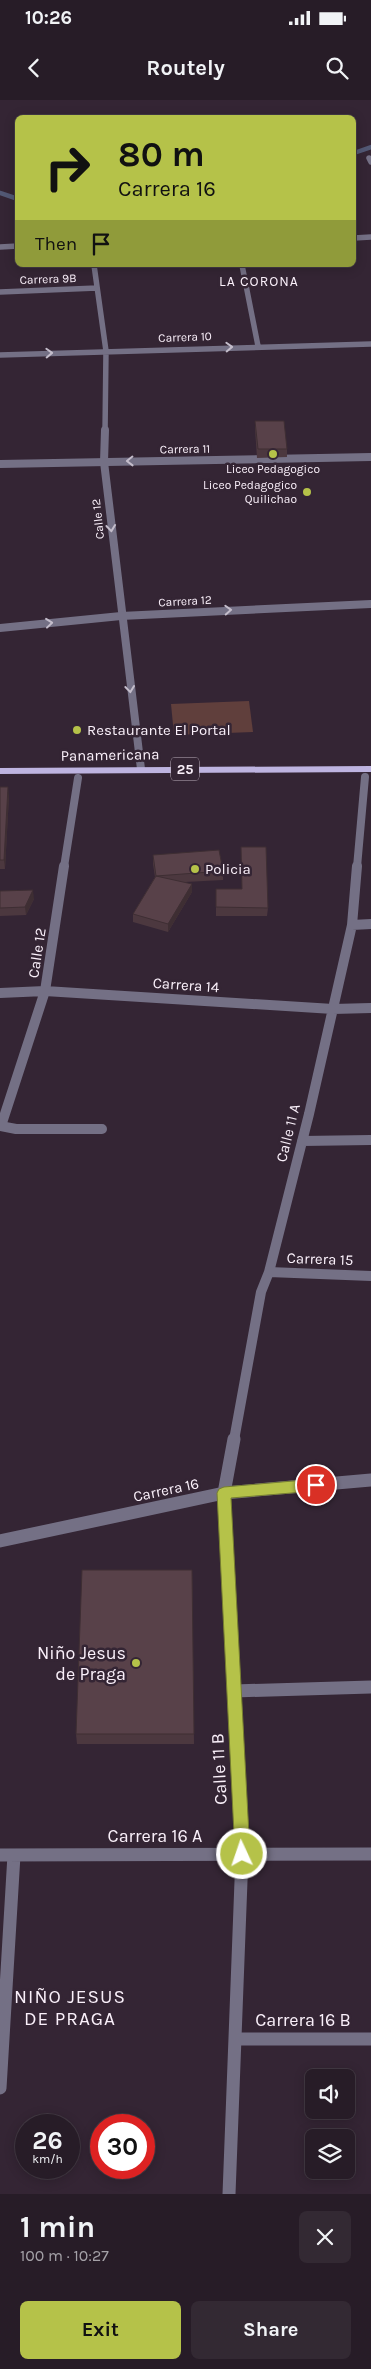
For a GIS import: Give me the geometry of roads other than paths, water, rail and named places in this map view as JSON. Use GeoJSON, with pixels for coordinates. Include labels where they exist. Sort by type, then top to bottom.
{"type":"FeatureCollection","features":[{"type":"Feature","properties":{"kind":"main road","name":"Panamericana"},"geometry":{"type":"LineString","coordinates":[[0,771],[141,769],[369,774]]}},
{"type":"Feature","properties":{"kind":"main road","name":"Panamericana"},"geometry":{"type":"LineString","coordinates":[[0,779],[369,774]]}},
{"type":"Feature","properties":{"kind":"street"},"geometry":{"type":"LineString","coordinates":[[356,238],[371,237]]}},
{"type":"Feature","properties":{"kind":"street"},"geometry":{"type":"LineString","coordinates":[[0,247],[15,246]]}},
{"type":"Feature","properties":{"kind":"street","name":"Calle 12"},"geometry":{"type":"LineString","coordinates":[[94,267],[106,351],[104,462],[121,616],[141,769]]}},
{"type":"Feature","properties":{"kind":"street"},"geometry":{"type":"LineString","coordinates":[[242,267],[258,346]]}},
{"type":"Feature","properties":{"kind":"street","name":"Carrera 9B"},"geometry":{"type":"LineString","coordinates":[[0,292],[97,288]]}},
{"type":"Feature","properties":{"kind":"street","name":"Carrera 10"},"geometry":{"type":"LineString","coordinates":[[0,355],[371,344]]}},
{"type":"Feature","properties":{"kind":"street","name":"Carrera 11"},"geometry":{"type":"LineString","coordinates":[[0,464],[371,456]]}},
{"type":"Feature","properties":{"kind":"street","name":"Carrera 12"},"geometry":{"type":"LineString","coordinates":[[0,628],[121,616],[371,604]]}},
{"type":"Feature","properties":{"kind":"street","name":"Calle 11 A"},"geometry":{"type":"LineString","coordinates":[[224,1493],[261,1292],[269,1272],[302,1141],[352,925],[359,842],[369,774]]}},
{"type":"Feature","properties":{"kind":"street","name":"Calle 12"},"geometry":{"type":"LineString","coordinates":[[0,1126],[45,990],[78,778]]}},
{"type":"Feature","properties":{"kind":"street"},"geometry":{"type":"LineString","coordinates":[[359,842],[371,842]]}},
{"type":"Feature","properties":{"kind":"street"},"geometry":{"type":"LineString","coordinates":[[352,925],[371,924]]}},
{"type":"Feature","properties":{"kind":"street","name":"Carrera 14"},"geometry":{"type":"LineString","coordinates":[[0,993],[45,990],[333,1009],[371,1008]]}},
{"type":"Feature","properties":{"kind":"street"},"geometry":{"type":"LineString","coordinates":[[0,1126],[16,1129],[102,1129]]}},
{"type":"Feature","properties":{"kind":"street"},"geometry":{"type":"LineString","coordinates":[[302,1141],[371,1140]]}},
{"type":"Feature","properties":{"kind":"street","name":"Carrera 15"},"geometry":{"type":"LineString","coordinates":[[269,1272],[371,1276]]}},
{"type":"Feature","properties":{"kind":"street","name":"Carrera 16"},"geometry":{"type":"LineString","coordinates":[[0,1540],[224,1493],[371,1480]]}},
{"type":"Feature","properties":{"kind":"street","name":"Calle 11 B"},"geometry":{"type":"LineString","coordinates":[[224,1493],[242,1854],[229,2194]]}},
{"type":"Feature","properties":{"kind":"street"},"geometry":{"type":"LineString","coordinates":[[234,1691],[371,1687]]}},
{"type":"Feature","properties":{"kind":"street","name":"Carrera 16 A"},"geometry":{"type":"LineString","coordinates":[[7,1855],[371,1854]]}},
{"type":"Feature","properties":{"kind":"street"},"geometry":{"type":"LineString","coordinates":[[0,2088],[7,1855]]}},
{"type":"Feature","properties":{"kind":"street","name":"Carrera 16 B"},"geometry":{"type":"LineString","coordinates":[[235,2039],[371,2039]]}},
{"type":"Feature","properties":{"kind":"waterway"},"geometry":{"type":"LineString","coordinates":[[356,152],[371,147]]}},
{"type":"Feature","properties":{"kind":"waterway"},"geometry":{"type":"LineString","coordinates":[[0,193],[15,198]]}},
{"type":"Feature","properties":{"kind":"place","name":"Liceo Pedagogico"},"geometry":{"type":"Point","coordinates":[273,454]}},
{"type":"Feature","properties":{"kind":"place","name":"Liceo Pedagogico Quilichao"},"geometry":{"type":"Point","coordinates":[307,492]}},
{"type":"Feature","properties":{"kind":"place","name":"Restaurante El Portal"},"geometry":{"type":"Point","coordinates":[77,730]}},
{"type":"Feature","properties":{"kind":"place","name":"Policia"},"geometry":{"type":"Point","coordinates":[195,869]}},
{"type":"Feature","properties":{"kind":"place","name":"Niño Jesus de Praga"},"geometry":{"type":"Point","coordinates":[136,1663]}},
{"type":"Feature","properties":{"kind":"district","name":"LA CORONA"},"geometry":{"type":"Point","coordinates":[259,281]}},
{"type":"Feature","properties":{"kind":"district","name":"NIÑO JESUS DE PRAGA"},"geometry":{"type":"Point","coordinates":[70,2008]}}]}
